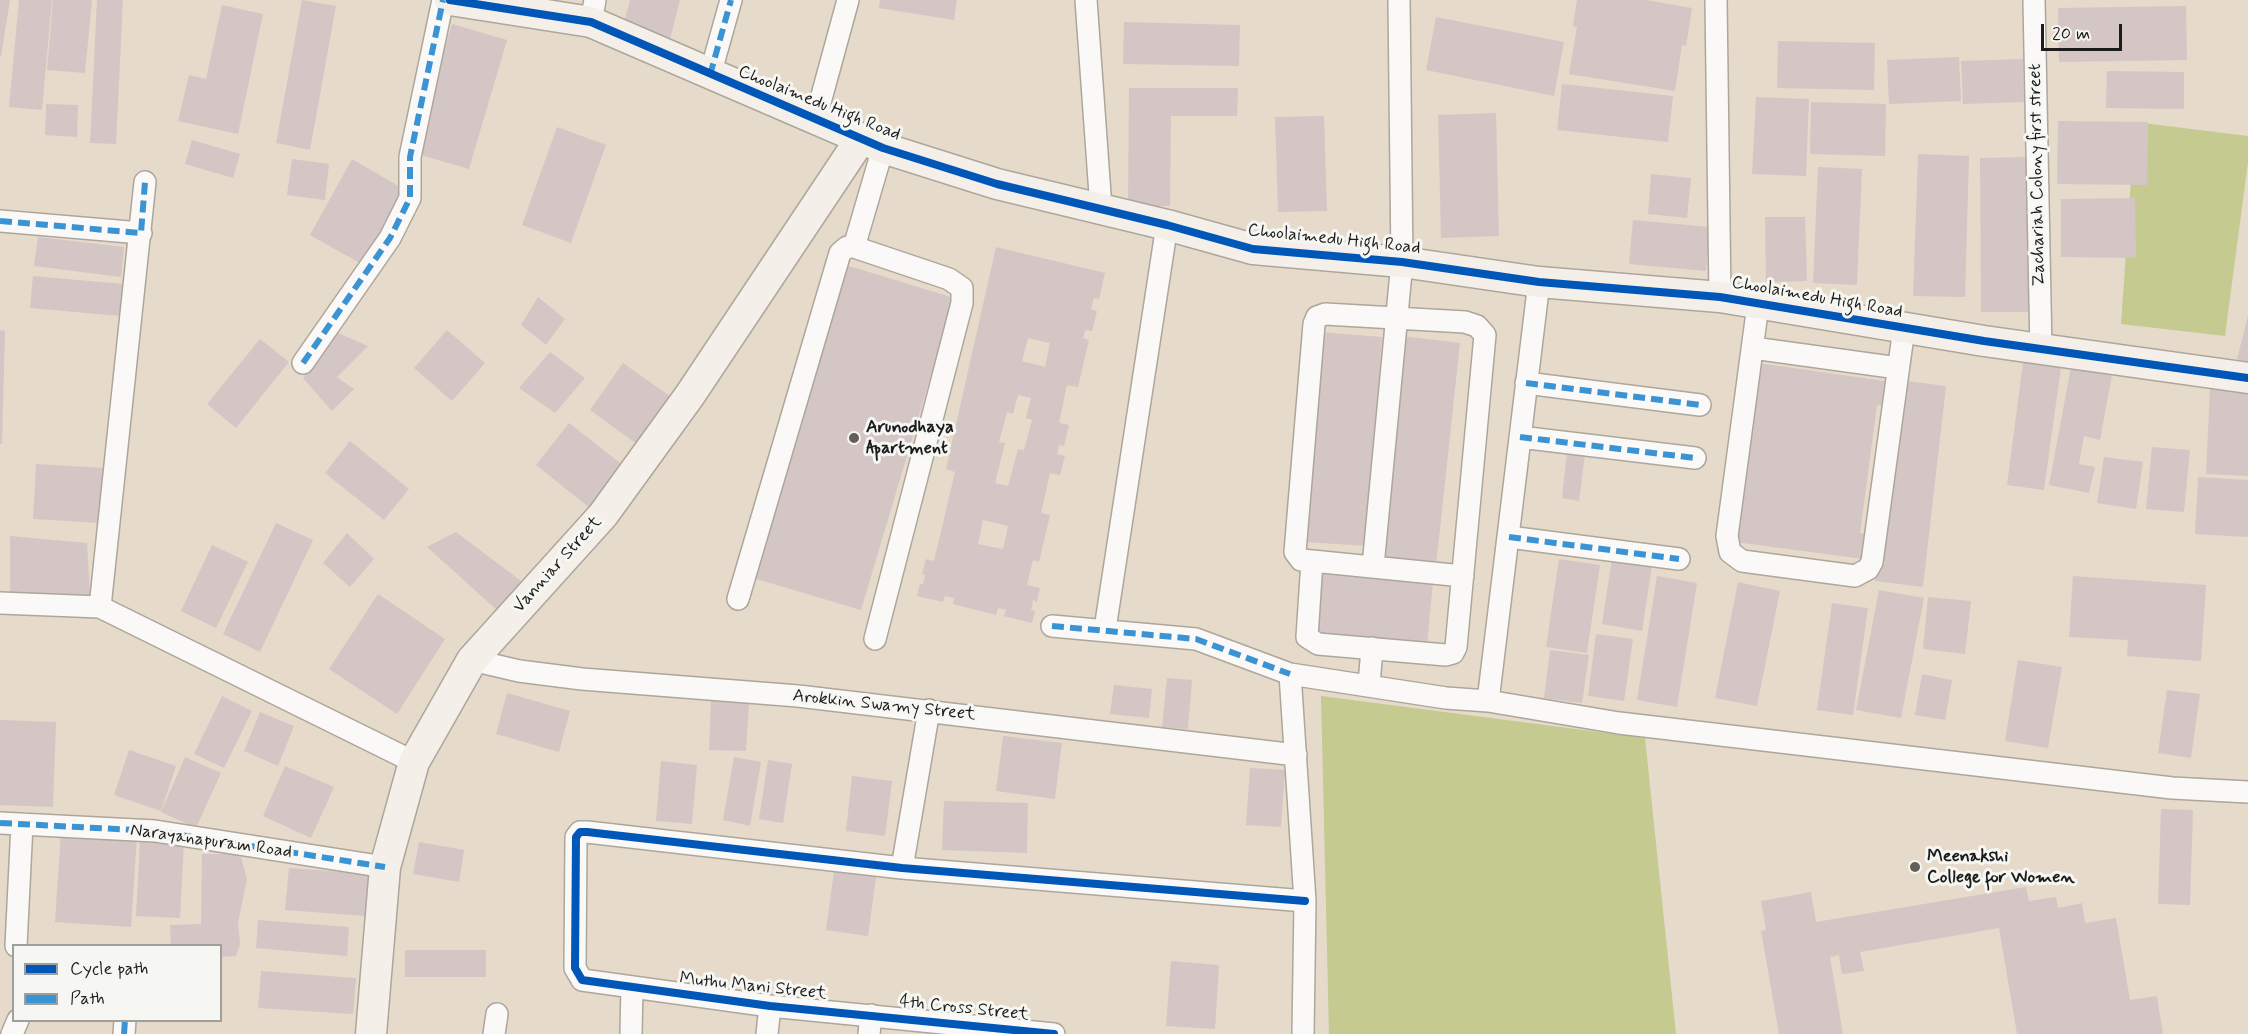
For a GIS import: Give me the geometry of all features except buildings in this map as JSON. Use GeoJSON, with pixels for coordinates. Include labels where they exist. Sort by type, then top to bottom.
{"type":"FeatureCollection","features":[{"type":"Feature","properties":{"kind":"street"},"geometry":{"type":"LineString","coordinates":[[303,363],[390,238],[410,198],[410,157],[443,0]]}},
{"type":"Feature","properties":{"kind":"street","name":"Choolaimedu High Road"},"geometry":{"type":"LineString","coordinates":[[450,0],[593,11],[710,75],[871,144],[997,184],[1101,208],[1253,249],[1402,262],[1539,282],[1720,297],[2041,350],[2248,378]]}},
{"type":"Feature","properties":{"kind":"street"},"geometry":{"type":"LineString","coordinates":[[710,75],[731,0]]}},
{"type":"Feature","properties":{"kind":"street"},"geometry":{"type":"LineString","coordinates":[[815,121],[848,0]]}},
{"type":"Feature","properties":{"kind":"street"},"geometry":{"type":"LineString","coordinates":[[1086,0],[1101,208]]}},
{"type":"Feature","properties":{"kind":"street"},"geometry":{"type":"LineString","coordinates":[[1373,567],[1402,262],[1399,0]]}},
{"type":"Feature","properties":{"kind":"street"},"geometry":{"type":"LineString","coordinates":[[1716,0],[1720,297]]}},
{"type":"Feature","properties":{"kind":"street","name":"Zachariah Colony first street"},"geometry":{"type":"LineString","coordinates":[[2034,0],[2041,350]]}},
{"type":"Feature","properties":{"kind":"street"},"geometry":{"type":"LineString","coordinates":[[854,247],[871,144]]}},
{"type":"Feature","properties":{"kind":"street","name":"Vanniar Street"},"geometry":{"type":"LineString","coordinates":[[371,1034],[385,867],[414,762],[472,660],[603,515],[871,144]]}},
{"type":"Feature","properties":{"kind":"street"},"geometry":{"type":"LineString","coordinates":[[100,607],[145,182]]}},
{"type":"Feature","properties":{"kind":"street"},"geometry":{"type":"LineString","coordinates":[[0,221],[141,233]]}},
{"type":"Feature","properties":{"kind":"street"},"geometry":{"type":"LineString","coordinates":[[1105,629],[1167,225]]}},
{"type":"Feature","properties":{"kind":"street"},"geometry":{"type":"LineString","coordinates":[[738,599],[840,253],[847,247],[854,247],[949,279],[962,288],[962,303],[875,639]]}},
{"type":"Feature","properties":{"kind":"street"},"geometry":{"type":"LineString","coordinates":[[1488,701],[1539,282]]}},
{"type":"Feature","properties":{"kind":"street"},"geometry":{"type":"LineString","coordinates":[[1758,305],[1727,536],[1730,552],[1742,561],[1855,576],[1868,569],[1872,562],[1904,328]]}},
{"type":"Feature","properties":{"kind":"street"},"geometry":{"type":"LineString","coordinates":[[1312,561],[1307,637],[1318,644],[1446,655],[1453,653],[1456,647],[1463,576],[1485,335],[1477,326],[1465,322],[1397,316],[1325,314],[1317,317],[1314,324],[1295,552],[1301,560],[1312,561],[1373,567],[1463,576]]}},
{"type":"Feature","properties":{"kind":"street"},"geometry":{"type":"LineString","coordinates":[[1753,348],[1898,368]]}},
{"type":"Feature","properties":{"kind":"street"},"geometry":{"type":"LineString","coordinates":[[1526,383],[1700,405]]}},
{"type":"Feature","properties":{"kind":"street"},"geometry":{"type":"LineString","coordinates":[[1520,437],[1695,458]]}},
{"type":"Feature","properties":{"kind":"street"},"geometry":{"type":"LineString","coordinates":[[1509,537],[1679,559]]}},
{"type":"Feature","properties":{"kind":"street"},"geometry":{"type":"LineString","coordinates":[[0,603],[100,607],[414,762]]}},
{"type":"Feature","properties":{"kind":"street"},"geometry":{"type":"LineString","coordinates":[[1052,626],[1196,639],[1290,674],[1446,698],[1488,701],[1619,723],[2172,788],[2248,792]]}},
{"type":"Feature","properties":{"kind":"street"},"geometry":{"type":"LineString","coordinates":[[1369,685],[1372,648]]}},
{"type":"Feature","properties":{"kind":"street","name":"Arokkin Swamy Street"},"geometry":{"type":"LineString","coordinates":[[472,660],[519,671],[582,679],[798,696],[1296,755]]}},
{"type":"Feature","properties":{"kind":"street"},"geometry":{"type":"LineString","coordinates":[[1290,674],[1305,901],[1303,1034]]}},
{"type":"Feature","properties":{"kind":"street"},"geometry":{"type":"LineString","coordinates":[[929,710],[902,868],[1305,901]]}},
{"type":"Feature","properties":{"kind":"street","name":"Narayanapuram Road"},"geometry":{"type":"LineString","coordinates":[[0,823],[155,831],[385,867]]}},
{"type":"Feature","properties":{"kind":"street"},"geometry":{"type":"LineString","coordinates":[[16,944],[22,824]]}},
{"type":"Feature","properties":{"kind":"street","name":"Muthu Mani Street"},"geometry":{"type":"LineString","coordinates":[[870,1024],[770,1006],[582,980],[577,975],[576,837],[580,832],[902,868]]}},
{"type":"Feature","properties":{"kind":"street"},"geometry":{"type":"LineString","coordinates":[[631,1034],[632,987]]}},
{"type":"Feature","properties":{"kind":"street"},"geometry":{"type":"LineString","coordinates":[[767,1034],[770,1006]]}},
{"type":"Feature","properties":{"kind":"street","name":"4th Cross Street"},"geometry":{"type":"LineString","coordinates":[[870,1024],[1054,1034]]}},
{"type":"Feature","properties":{"kind":"green space"},"geometry":{"type":"Polygon","coordinates":[[[2135,122],[2248,136],[2248,162],[2225,336],[2121,324],[2135,122]]]}},
{"type":"Feature","properties":{"kind":"green space"},"geometry":{"type":"Polygon","coordinates":[[[1321,696],[1645,738],[1676,1034],[1329,1034],[1321,696]]]}},
{"type":"Feature","properties":{"kind":"marked path"},"geometry":{"type":"LineString","coordinates":[[303,363],[390,238],[410,198],[410,157],[443,0]]}},
{"type":"Feature","properties":{"kind":"marked path"},"geometry":{"type":"LineString","coordinates":[[710,75],[731,0]]}},
{"type":"Feature","properties":{"kind":"marked path"},"geometry":{"type":"LineString","coordinates":[[0,221],[141,233],[145,182]]}},
{"type":"Feature","properties":{"kind":"marked path"},"geometry":{"type":"LineString","coordinates":[[1526,383],[1700,405]]}},
{"type":"Feature","properties":{"kind":"marked path"},"geometry":{"type":"LineString","coordinates":[[1520,437],[1695,458]]}},
{"type":"Feature","properties":{"kind":"marked path"},"geometry":{"type":"LineString","coordinates":[[1509,537],[1679,559]]}},
{"type":"Feature","properties":{"kind":"marked path"},"geometry":{"type":"LineString","coordinates":[[1052,626],[1196,639],[1290,674]]}},
{"type":"Feature","properties":{"kind":"marked path"},"geometry":{"type":"LineString","coordinates":[[0,823],[155,831],[385,867]]}},
{"type":"Feature","properties":{"kind":"marked path"},"geometry":{"type":"LineString","coordinates":[[124,1034],[125,1022]]}},
{"type":"Feature","properties":{"kind":"cycle path"},"geometry":{"type":"LineString","coordinates":[[450,0],[591,22],[883,148],[997,184],[1167,225],[1253,249],[1402,262],[1539,282],[1720,297],[1984,341],[2248,378]]}},
{"type":"Feature","properties":{"kind":"cycle path"},"geometry":{"type":"LineString","coordinates":[[1054,1034],[770,1006],[582,980],[575,968],[576,837],[580,832],[587,832],[902,868],[1305,901]]}},
{"type":"Feature","properties":{"kind":"place","name":"Arunodhaya Apartment"},"geometry":{"type":"Point","coordinates":[854,438]}},
{"type":"Feature","properties":{"kind":"place","name":"Meenakshi College for Women"},"geometry":{"type":"Point","coordinates":[1915,867]}}]}
